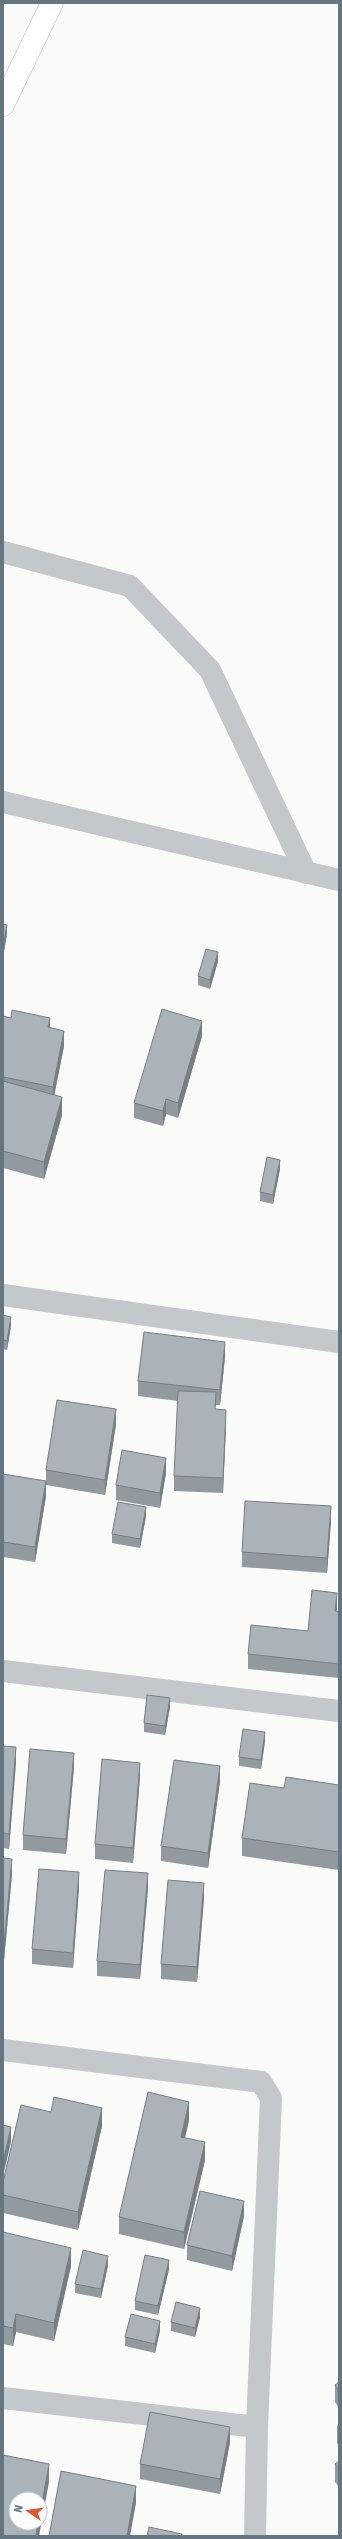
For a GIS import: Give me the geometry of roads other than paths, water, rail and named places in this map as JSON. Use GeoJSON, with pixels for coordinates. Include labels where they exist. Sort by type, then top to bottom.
{"type":"FeatureCollection","features":[{"type":"Feature","properties":{"kind":"street"},"geometry":{"type":"LineString","coordinates":[[3,105],[52,3]]}},
{"type":"Feature","properties":{"kind":"street"},"geometry":{"type":"LineString","coordinates":[[3,552],[130,586],[210,670],[306,873]]}},
{"type":"Feature","properties":{"kind":"street"},"geometry":{"type":"LineString","coordinates":[[3,802],[339,880]]}},
{"type":"Feature","properties":{"kind":"street"},"geometry":{"type":"LineString","coordinates":[[3,1295],[339,1342]]}},
{"type":"Feature","properties":{"kind":"street"},"geometry":{"type":"LineString","coordinates":[[3,1671],[339,1711]]}},
{"type":"Feature","properties":{"kind":"street"},"geometry":{"type":"LineString","coordinates":[[3,2050],[261,2082],[271,2098],[257,2427],[255,2536]]}},
{"type":"Feature","properties":{"kind":"street"},"geometry":{"type":"LineString","coordinates":[[3,2398],[257,2427]]}}]}
